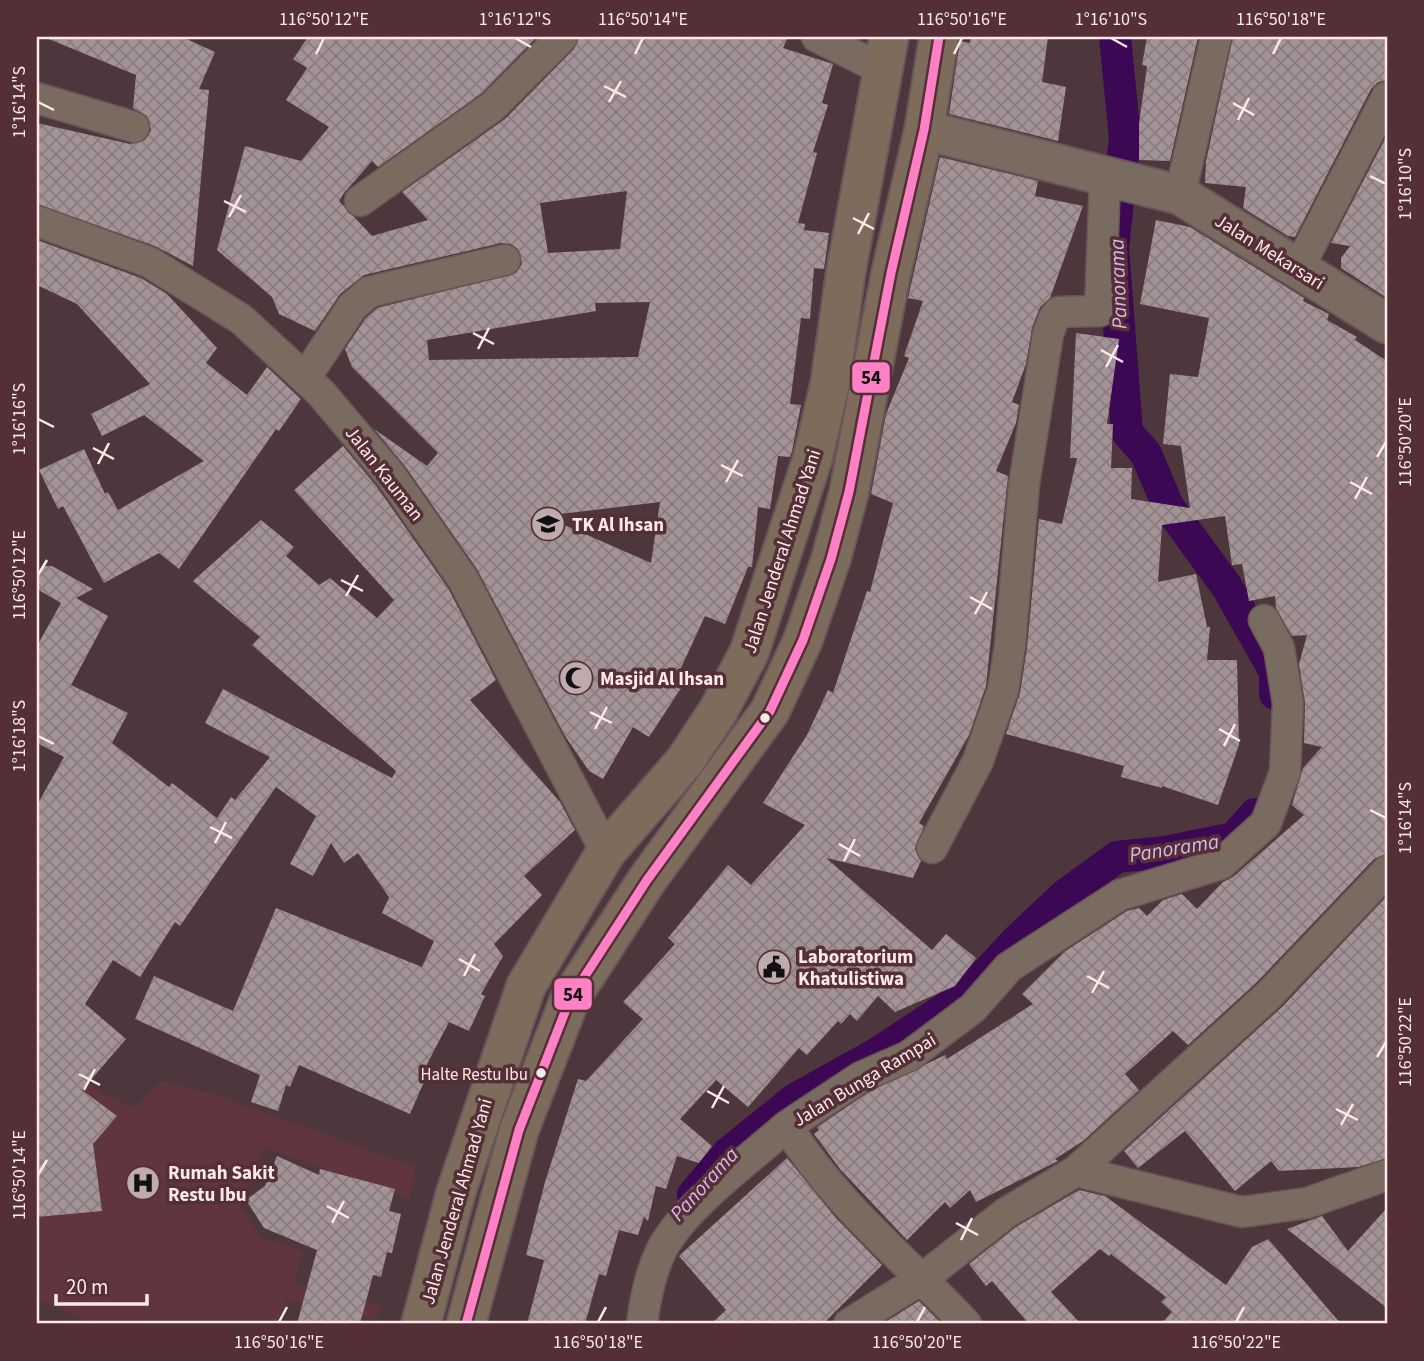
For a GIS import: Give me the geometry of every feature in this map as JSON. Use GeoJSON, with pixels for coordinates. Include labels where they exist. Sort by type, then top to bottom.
{"type":"FeatureCollection","features":[{"type":"Feature","properties":{"kind":"main road"},"geometry":{"type":"LineString","coordinates":[[466,1324],[519,1130],[570,999],[647,880],[771,711],[803,640],[831,559],[849,492],[891,273],[924,130],[939,37]]}},
{"type":"Feature","properties":{"kind":"main road","name":"Jalan Jenderal Ahmad Yani"},"geometry":{"type":"LineString","coordinates":[[421,1324],[456,1192],[526,986],[606,852],[685,761],[718,711],[749,653],[813,457],[824,409],[887,54]]}},
{"type":"Feature","properties":{"kind":"street"},"geometry":{"type":"LineString","coordinates":[[360,201],[494,106],[562,37]]}},
{"type":"Feature","properties":{"kind":"street"},"geometry":{"type":"LineString","coordinates":[[817,37],[887,54]]}},
{"type":"Feature","properties":{"kind":"street"},"geometry":{"type":"LineString","coordinates":[[932,848],[978,761],[1003,690],[1010,645],[1024,485],[1048,334],[1059,312],[1100,310],[1139,186],[1216,37]]}},
{"type":"Feature","properties":{"kind":"street"},"geometry":{"type":"LineString","coordinates":[[1298,269],[1387,97]]}},
{"type":"Feature","properties":{"kind":"street"},"geometry":{"type":"LineString","coordinates":[[37,98],[134,127]]}},
{"type":"Feature","properties":{"kind":"street","name":"Jalan Mekarsari"},"geometry":{"type":"LineString","coordinates":[[924,130],[1139,186],[1298,269],[1387,324]]}},
{"type":"Feature","properties":{"kind":"street","name":"Jalan Kauman"},"geometry":{"type":"LineString","coordinates":[[37,221],[149,262],[241,319],[321,393],[391,476],[463,579],[606,852]]}},
{"type":"Feature","properties":{"kind":"street"},"geometry":{"type":"LineString","coordinates":[[305,378],[352,307],[369,292],[505,260]]}},
{"type":"Feature","properties":{"kind":"street","name":"Jalan Bunga Rampai"},"geometry":{"type":"LineString","coordinates":[[967,1324],[923,1278],[861,1222],[802,1151],[787,1126],[861,1077],[909,1056],[974,1008],[1009,967],[1120,895],[1221,864],[1266,822],[1285,772],[1288,703],[1279,648],[1264,620]]}},
{"type":"Feature","properties":{"kind":"street"},"geometry":{"type":"LineString","coordinates":[[849,1324],[923,1278],[1006,1213],[1076,1171],[1269,995],[1387,871]]}},
{"type":"Feature","properties":{"kind":"street"},"geometry":{"type":"LineString","coordinates":[[642,1324],[651,1280],[662,1249],[687,1217],[787,1126]]}},
{"type":"Feature","properties":{"kind":"street"},"geometry":{"type":"LineString","coordinates":[[1076,1171],[1242,1212],[1307,1203],[1387,1175]]}},
{"type":"Feature","properties":{"kind":"shaded area","name":"Rumah Sakit Restu Ibu"},"geometry":{"type":"Polygon","coordinates":[[[37,1047],[102,1093],[135,1108],[162,1081],[213,1094],[416,1167],[409,1199],[264,1147],[240,1207],[261,1237],[304,1251],[294,1283],[381,1306],[376,1320],[287,1300],[277,1324],[95,1324],[37,1299],[37,1047]]]}},
{"type":"Feature","properties":{"kind":"building"},"geometry":{"type":"Polygon","coordinates":[[[44,37],[182,37],[215,52],[199,89],[209,90],[193,266],[155,246],[37,204],[37,123],[130,144],[145,140],[151,131],[147,116],[133,108],[136,75],[44,37]]]}},
{"type":"Feature","properties":{"kind":"building"},"geometry":{"type":"Polygon","coordinates":[[[308,37],[531,37],[534,40],[482,93],[378,167],[372,161],[344,193],[339,201],[372,236],[428,220],[402,192],[505,119],[574,49],[579,37],[788,37],[783,48],[833,64],[822,103],[828,105],[813,152],[817,153],[798,223],[805,224],[804,230],[829,233],[824,269],[814,268],[810,319],[801,318],[790,404],[801,405],[792,451],[790,457],[778,456],[770,509],[758,507],[752,567],[748,567],[725,624],[705,616],[680,670],[689,676],[649,737],[633,727],[603,779],[589,771],[565,736],[477,569],[405,466],[374,429],[427,466],[438,453],[352,367],[345,349],[365,319],[377,308],[516,273],[522,264],[518,249],[511,244],[501,243],[364,275],[340,294],[315,331],[279,314],[272,297],[217,250],[245,146],[301,161],[329,127],[286,100],[307,68],[293,59],[308,37]],[[627,191],[540,203],[548,253],[620,249],[627,191]],[[650,302],[595,303],[596,311],[427,340],[429,360],[638,357],[650,302]],[[660,502],[544,516],[651,563],[660,502]]]}},
{"type":"Feature","properties":{"kind":"building"},"geometry":{"type":"Polygon","coordinates":[[[971,37],[1048,37],[1042,82],[1066,87],[1058,141],[949,114],[960,41],[970,43],[971,37]]]}},
{"type":"Feature","properties":{"kind":"building"},"geometry":{"type":"Polygon","coordinates":[[[1147,37],[1198,37],[1170,161],[1139,160],[1139,124],[1147,66],[1142,65],[1147,37]]]}},
{"type":"Feature","properties":{"kind":"building"},"geometry":{"type":"Polygon","coordinates":[[[1233,37],[1387,37],[1387,80],[1378,82],[1371,89],[1295,237],[1288,236],[1243,208],[1246,187],[1205,183],[1206,161],[1233,37]]]}},
{"type":"Feature","properties":{"kind":"building"},"geometry":{"type":"Polygon","coordinates":[[[1387,135],[1387,298],[1341,268],[1341,258],[1350,246],[1331,243],[1387,135]]]}},
{"type":"Feature","properties":{"kind":"building"},"geometry":{"type":"Polygon","coordinates":[[[940,157],[1038,181],[1035,196],[1083,206],[1050,298],[1040,307],[1032,328],[1026,364],[1012,402],[1019,405],[1016,423],[996,471],[1008,476],[986,686],[969,735],[919,823],[924,826],[915,849],[921,861],[913,878],[826,858],[932,950],[946,934],[976,958],[955,986],[895,1012],[878,996],[857,1021],[850,1014],[841,1024],[838,1021],[807,1055],[799,1048],[748,1107],[716,1080],[680,1119],[712,1146],[699,1163],[677,1156],[666,1189],[656,1186],[648,1221],[644,1217],[638,1235],[619,1230],[606,1276],[599,1274],[585,1324],[527,1324],[544,1260],[526,1255],[545,1182],[578,1079],[586,1081],[643,1019],[623,1002],[675,944],[668,938],[728,865],[751,885],[805,825],[763,803],[807,735],[828,690],[833,693],[867,591],[870,592],[893,503],[871,494],[886,414],[909,358],[904,356],[923,301],[908,298],[940,157]]]}},
{"type":"Feature","properties":{"kind":"building"},"geometry":{"type":"Polygon","coordinates":[[[1156,220],[1190,227],[1304,298],[1303,301],[1329,314],[1327,320],[1357,337],[1355,340],[1387,361],[1387,854],[1374,859],[1257,982],[1188,1045],[1173,1031],[1125,1074],[1139,1090],[1083,1141],[1055,1159],[1058,1161],[976,1202],[970,1190],[950,1208],[945,1202],[907,1240],[840,1169],[814,1134],[819,1130],[817,1127],[869,1092],[945,1055],[947,1059],[1033,1004],[1022,994],[1064,952],[1127,911],[1139,908],[1147,916],[1163,900],[1182,894],[1197,909],[1223,882],[1233,877],[1304,815],[1292,805],[1303,768],[1322,747],[1304,743],[1305,703],[1299,664],[1307,635],[1292,636],[1276,608],[1275,596],[1249,601],[1242,564],[1232,565],[1225,516],[1162,525],[1158,582],[1196,574],[1207,627],[1210,627],[1207,660],[1237,660],[1239,745],[1218,805],[1162,786],[1121,777],[1124,766],[1006,734],[1020,693],[1027,648],[1039,519],[1062,524],[1077,458],[1070,458],[1076,333],[1119,339],[1107,424],[1113,424],[1111,468],[1132,468],[1131,499],[1190,508],[1181,446],[1163,444],[1170,374],[1198,377],[1209,318],[1140,304],[1156,220]]]}},
{"type":"Feature","properties":{"kind":"building"},"geometry":{"type":"Polygon","coordinates":[[[37,240],[141,278],[167,294],[217,348],[206,363],[247,395],[267,367],[301,399],[279,431],[276,429],[179,569],[159,553],[104,583],[63,506],[58,509],[39,470],[84,449],[105,494],[108,492],[118,510],[204,461],[144,415],[102,436],[91,414],[150,384],[77,304],[37,285],[37,240]]]}},
{"type":"Feature","properties":{"kind":"building"},"geometry":{"type":"Polygon","coordinates":[[[343,446],[377,487],[448,588],[496,680],[470,700],[560,802],[575,830],[524,876],[542,895],[494,944],[503,956],[481,994],[485,996],[469,1031],[449,1022],[426,1066],[430,1068],[410,1114],[299,1065],[290,1087],[286,1085],[278,1111],[251,1102],[260,1075],[135,1019],[154,976],[233,1011],[276,908],[422,967],[434,941],[382,913],[389,897],[358,853],[344,863],[331,843],[313,876],[290,864],[316,816],[276,787],[180,926],[175,922],[140,977],[113,960],[85,1004],[126,1039],[82,1090],[117,1116],[93,1144],[102,1211],[37,1217],[37,805],[64,757],[37,743],[37,646],[61,603],[37,589],[37,576],[42,566],[52,566],[93,589],[76,598],[108,616],[71,685],[128,713],[112,743],[169,787],[172,783],[217,818],[231,797],[235,800],[270,757],[205,723],[223,689],[392,778],[396,771],[252,645],[260,637],[193,581],[261,520],[294,547],[286,556],[319,585],[330,578],[377,618],[394,600],[294,490],[343,446]]]}},
{"type":"Feature","properties":{"kind":"building"},"geometry":{"type":"Polygon","coordinates":[[[1387,896],[1387,1158],[1358,1167],[1279,1171],[1271,1161],[1235,1191],[1185,1131],[1138,1168],[1124,1151],[1282,1007],[1387,896]]]}},
{"type":"Feature","properties":{"kind":"building"},"geometry":{"type":"Polygon","coordinates":[[[277,1156],[319,1175],[320,1169],[395,1189],[389,1211],[401,1214],[392,1253],[387,1252],[381,1277],[373,1275],[360,1324],[297,1324],[317,1250],[264,1228],[246,1200],[265,1186],[277,1156]]]}},
{"type":"Feature","properties":{"kind":"building"},"geometry":{"type":"Polygon","coordinates":[[[787,1158],[835,1217],[882,1265],[823,1324],[711,1324],[726,1310],[679,1256],[787,1158]]]}},
{"type":"Feature","properties":{"kind":"building"},"geometry":{"type":"Polygon","coordinates":[[[1079,1190],[1105,1196],[1226,1285],[1252,1247],[1268,1239],[1341,1324],[1161,1324],[1172,1312],[1161,1302],[1166,1297],[1111,1254],[1109,1256],[1100,1249],[1051,1292],[1081,1324],[1029,1324],[992,1281],[986,1286],[969,1264],[1016,1227],[1079,1190]]]}},
{"type":"Feature","properties":{"kind":"building"},"geometry":{"type":"Polygon","coordinates":[[[1387,1208],[1387,1308],[1287,1229],[1322,1216],[1348,1251],[1387,1208]]]}},
{"type":"Feature","properties":{"kind":"building"},"geometry":{"type":"Polygon","coordinates":[[[919,1301],[942,1324],[882,1324],[919,1301]]]}},
{"type":"Feature","properties":{"kind":"waterway","name":"Panorama"},"geometry":{"type":"LineString","coordinates":[[1115,37],[1125,138],[1113,248],[1127,432],[1146,454],[1168,506],[1227,587],[1275,672],[1275,694]]}},
{"type":"Feature","properties":{"kind":"waterway","name":"Panorama"},"geometry":{"type":"LineString","coordinates":[[693,1195],[728,1153],[795,1099],[876,1054],[966,995],[1015,942],[1065,895],[1117,857],[1165,852],[1234,838],[1255,814]]}},
{"type":"Feature","properties":{"kind":"transit line","name":"54"},"geometry":{"type":"LineString","coordinates":[[466,1324],[519,1130],[570,999],[647,880],[770,711],[803,640],[831,559],[849,492],[891,273],[924,130],[939,37]]}},
{"type":"Feature","properties":{"kind":"place","name":"TK Al Ihsan"},"geometry":{"type":"Point","coordinates":[548,524]}},
{"type":"Feature","properties":{"kind":"place","name":"Masjid Al Ihsan"},"geometry":{"type":"Point","coordinates":[576,678]}},
{"type":"Feature","properties":{"kind":"place","name":"Laboratorium Khatulistiwa"},"geometry":{"type":"Point","coordinates":[774,967]}},
{"type":"Feature","properties":{"kind":"place","name":"Halte Restu Ibu"},"geometry":{"type":"Point","coordinates":[541,1073]}},
{"type":"Feature","properties":{"kind":"place","name":"Rumah Sakit Restu Ibu"},"geometry":{"type":"Point","coordinates":[143,1183]}}]}
